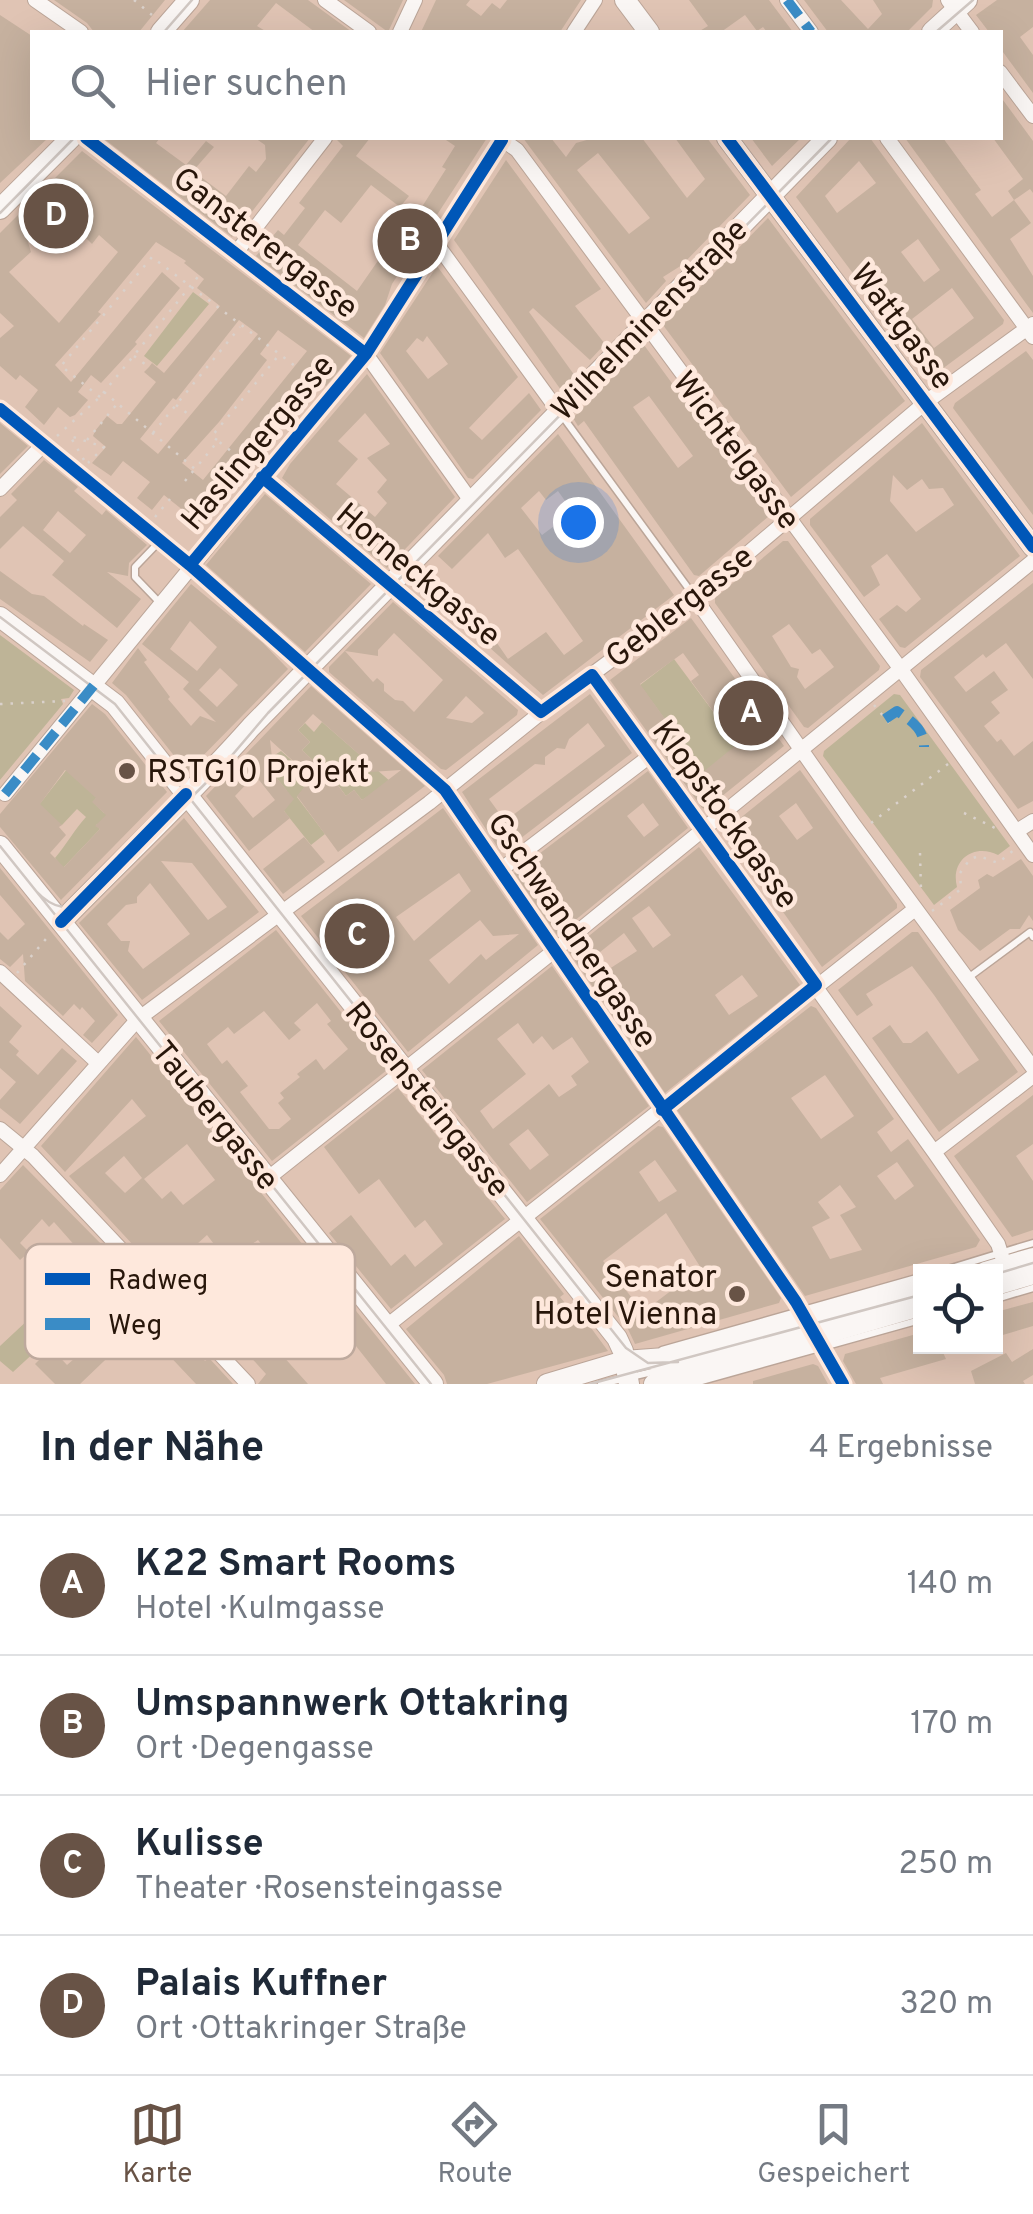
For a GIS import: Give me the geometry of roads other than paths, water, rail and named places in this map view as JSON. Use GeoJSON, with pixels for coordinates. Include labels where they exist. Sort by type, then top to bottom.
{"type":"FeatureCollection","features":[{"type":"Feature","properties":{"kind":"street"},"geometry":{"type":"LineString","coordinates":[[34,0],[77,30]]}},
{"type":"Feature","properties":{"kind":"street"},"geometry":{"type":"LineString","coordinates":[[158,25],[188,0]]}},
{"type":"Feature","properties":{"kind":"street"},"geometry":{"type":"LineString","coordinates":[[325,0],[366,30]]}},
{"type":"Feature","properties":{"kind":"street"},"geometry":{"type":"LineString","coordinates":[[401,30],[415,0]]}},
{"type":"Feature","properties":{"kind":"street"},"geometry":{"type":"LineString","coordinates":[[575,30],[595,0]]}},
{"type":"Feature","properties":{"kind":"street"},"geometry":{"type":"LineString","coordinates":[[625,0],[648,30]]}},
{"type":"Feature","properties":{"kind":"street"},"geometry":{"type":"LineString","coordinates":[[788,0],[810,30]]}},
{"type":"Feature","properties":{"kind":"street"},"geometry":{"type":"LineString","coordinates":[[934,30],[957,3],[971,30]]}},
{"type":"Feature","properties":{"kind":"street"},"geometry":{"type":"LineString","coordinates":[[1003,76],[1033,116]]}},
{"type":"Feature","properties":{"kind":"street"},"geometry":{"type":"LineString","coordinates":[[0,209],[69,140]]}},
{"type":"Feature","properties":{"kind":"street","name":"Gansterergasse"},"geometry":{"type":"LineString","coordinates":[[89,140],[366,354]]}},
{"type":"Feature","properties":{"kind":"street"},"geometry":{"type":"LineString","coordinates":[[235,254],[323,140]]}},
{"type":"Feature","properties":{"kind":"street","name":"Haslingergasse"},"geometry":{"type":"LineString","coordinates":[[5,794],[366,354],[501,140]]}},
{"type":"Feature","properties":{"kind":"street","name":"Wichtelgasse"},"geometry":{"type":"LineString","coordinates":[[504,140],[516,150],[900,668],[1025,843]]}},
{"type":"Feature","properties":{"kind":"street","name":"Wattgasse"},"geometry":{"type":"LineString","coordinates":[[730,140],[1033,547]]}},
{"type":"Feature","properties":{"kind":"street","name":"Wilhelminenstraße"},"geometry":{"type":"LineString","coordinates":[[61,922],[218,766],[250,727],[825,140]]}},
{"type":"Feature","properties":{"kind":"street"},"geometry":{"type":"LineString","coordinates":[[889,140],[1031,330]]}},
{"type":"Feature","properties":{"kind":"street"},"geometry":{"type":"LineString","coordinates":[[436,242],[559,412]]}},
{"type":"Feature","properties":{"kind":"street","name":"Geblergasse"},"geometry":{"type":"LineString","coordinates":[[23,1148],[138,1018],[695,598],[926,402],[1031,330]]}},
{"type":"Feature","properties":{"kind":"street"},"geometry":{"type":"LineString","coordinates":[[366,354],[472,502]]}},
{"type":"Feature","properties":{"kind":"street","name":"Gschwandnergasse"},"geometry":{"type":"LineString","coordinates":[[0,409],[190,565],[445,790],[812,1329],[843,1384]]}},
{"type":"Feature","properties":{"kind":"street"},"geometry":{"type":"LineString","coordinates":[[0,489],[43,444]]}},
{"type":"Feature","properties":{"kind":"street","name":"Horneckgasse"},"geometry":{"type":"LineString","coordinates":[[262,478],[541,712]]}},
{"type":"Feature","properties":{"kind":"street"},"geometry":{"type":"LineString","coordinates":[[267,1179],[1033,561]]}},
{"type":"Feature","properties":{"kind":"street"},"geometry":{"type":"LineString","coordinates":[[695,598],[859,832],[1033,1068]]}},
{"type":"Feature","properties":{"kind":"street","name":"Rosensteingasse"},"geometry":{"type":"LineString","coordinates":[[0,617],[89,690],[115,704],[617,1338],[627,1374]]}},
{"type":"Feature","properties":{"kind":"street","name":"Klopstockgasse"},"geometry":{"type":"LineString","coordinates":[[592,675],[998,1244],[996,1264]]}},
{"type":"Feature","properties":{"kind":"street"},"geometry":{"type":"LineString","coordinates":[[499,870],[650,756]]}},
{"type":"Feature","properties":{"kind":"street"},"geometry":{"type":"LineString","coordinates":[[1025,843],[1033,821]]}},
{"type":"Feature","properties":{"kind":"street","name":"Taubergasse"},"geometry":{"type":"LineString","coordinates":[[0,846],[321,1244]]}},
{"type":"Feature","properties":{"kind":"street"},"geometry":{"type":"LineString","coordinates":[[388,1326],[816,985],[919,914]]}},
{"type":"Feature","properties":{"kind":"street"},"geometry":{"type":"LineString","coordinates":[[5,977],[98,1064]]}},
{"type":"Feature","properties":{"kind":"street"},"geometry":{"type":"LineString","coordinates":[[934,1152],[1033,1076]]}},
{"type":"Feature","properties":{"kind":"street"},"geometry":{"type":"LineString","coordinates":[[0,1129],[115,1244]]}},
{"type":"Feature","properties":{"kind":"street"},"geometry":{"type":"LineString","coordinates":[[0,1175],[23,1148]]}},
{"type":"Feature","properties":{"kind":"street"},"geometry":{"type":"LineString","coordinates":[[1003,1268],[1033,1258]]}},
{"type":"Feature","properties":{"kind":"street"},"geometry":{"type":"LineString","coordinates":[[1003,1271],[1033,1274]]}},
{"type":"Feature","properties":{"kind":"street","name":"Taubergasse"},"geometry":{"type":"LineString","coordinates":[[355,1286],[433,1384]]}},
{"type":"Feature","properties":{"kind":"street"},"geometry":{"type":"LineString","coordinates":[[654,1384],[913,1293]]}},
{"type":"Feature","properties":{"kind":"street"},"geometry":{"type":"LineString","coordinates":[[547,1384],[627,1374],[666,1360],[913,1307]]}},
{"type":"Feature","properties":{"kind":"street"},"geometry":{"type":"LineString","coordinates":[[224,1359],[248,1384]]}},
{"type":"Feature","properties":{"kind":"lane"},"geometry":{"type":"LineString","coordinates":[[559,412],[695,598]]}},
{"type":"Feature","properties":{"kind":"lane"},"geometry":{"type":"LineString","coordinates":[[160,541],[135,568],[135,577],[160,602]]}},
{"type":"Feature","properties":{"kind":"lane"},"geometry":{"type":"LineString","coordinates":[[967,978],[1030,932],[1033,937]]}},
{"type":"Feature","properties":{"kind":"lane"},"geometry":{"type":"LineString","coordinates":[[1003,1265],[1033,1243]]}},
{"type":"Feature","properties":{"kind":"lane"},"geometry":{"type":"LineString","coordinates":[[1003,1269],[1033,1266]]}},
{"type":"Feature","properties":{"kind":"lane"},"geometry":{"type":"LineString","coordinates":[[690,1384],[913,1280]]}},
{"type":"Feature","properties":{"kind":"lane"},"geometry":{"type":"LineString","coordinates":[[1003,1296],[1033,1288]]}},
{"type":"Feature","properties":{"kind":"lane"},"geometry":{"type":"LineString","coordinates":[[812,1329],[913,1300]]}},
{"type":"Feature","properties":{"kind":"lane"},"geometry":{"type":"LineString","coordinates":[[812,1329],[913,1321]]}},
{"type":"Feature","properties":{"kind":"lane"},"geometry":{"type":"LineString","coordinates":[[601,1384],[627,1374]]}},
{"type":"Feature","properties":{"kind":"tram line"},"geometry":{"type":"LineString","coordinates":[[166,30],[192,0]]}},
{"type":"Feature","properties":{"kind":"tram line"},"geometry":{"type":"LineString","coordinates":[[938,30],[973,0]]}},
{"type":"Feature","properties":{"kind":"tram line"},"geometry":{"type":"LineString","coordinates":[[0,213],[72,140]]}},
{"type":"Feature","properties":{"kind":"tram line"},"geometry":{"type":"LineString","coordinates":[[36,891],[62,907],[91,897],[830,140]]}},
{"type":"Feature","properties":{"kind":"tram line"},"geometry":{"type":"LineString","coordinates":[[0,617],[115,704],[626,1348],[648,1363],[678,1362]]}},
{"type":"Feature","properties":{"kind":"tram line"},"geometry":{"type":"LineString","coordinates":[[0,846],[319,1244]]}},
{"type":"Feature","properties":{"kind":"tram line"},"geometry":{"type":"LineString","coordinates":[[1003,1272],[1033,1263]]}},
{"type":"Feature","properties":{"kind":"tram line"},"geometry":{"type":"LineString","coordinates":[[355,1289],[431,1384]]}},
{"type":"Feature","properties":{"kind":"tram line"},"geometry":{"type":"LineString","coordinates":[[590,1384],[913,1297]]}},
{"type":"Feature","properties":{"kind":"place","name":"Palais Kuffner"},"geometry":{"type":"Point","coordinates":[56,216]}},
{"type":"Feature","properties":{"kind":"place","name":"Umspannwerk Ottakring"},"geometry":{"type":"Point","coordinates":[410,241]}},
{"type":"Feature","properties":{"kind":"place","name":"K22 Smart Rooms"},"geometry":{"type":"Point","coordinates":[751,713]}},
{"type":"Feature","properties":{"kind":"place","name":"RSTG10 Projekt"},"geometry":{"type":"Point","coordinates":[127,771]}},
{"type":"Feature","properties":{"kind":"place","name":"Kulisse"},"geometry":{"type":"Point","coordinates":[357,936]}},
{"type":"Feature","properties":{"kind":"place","name":"Senator Hotel Vienna"},"geometry":{"type":"Point","coordinates":[737,1294]}}]}
